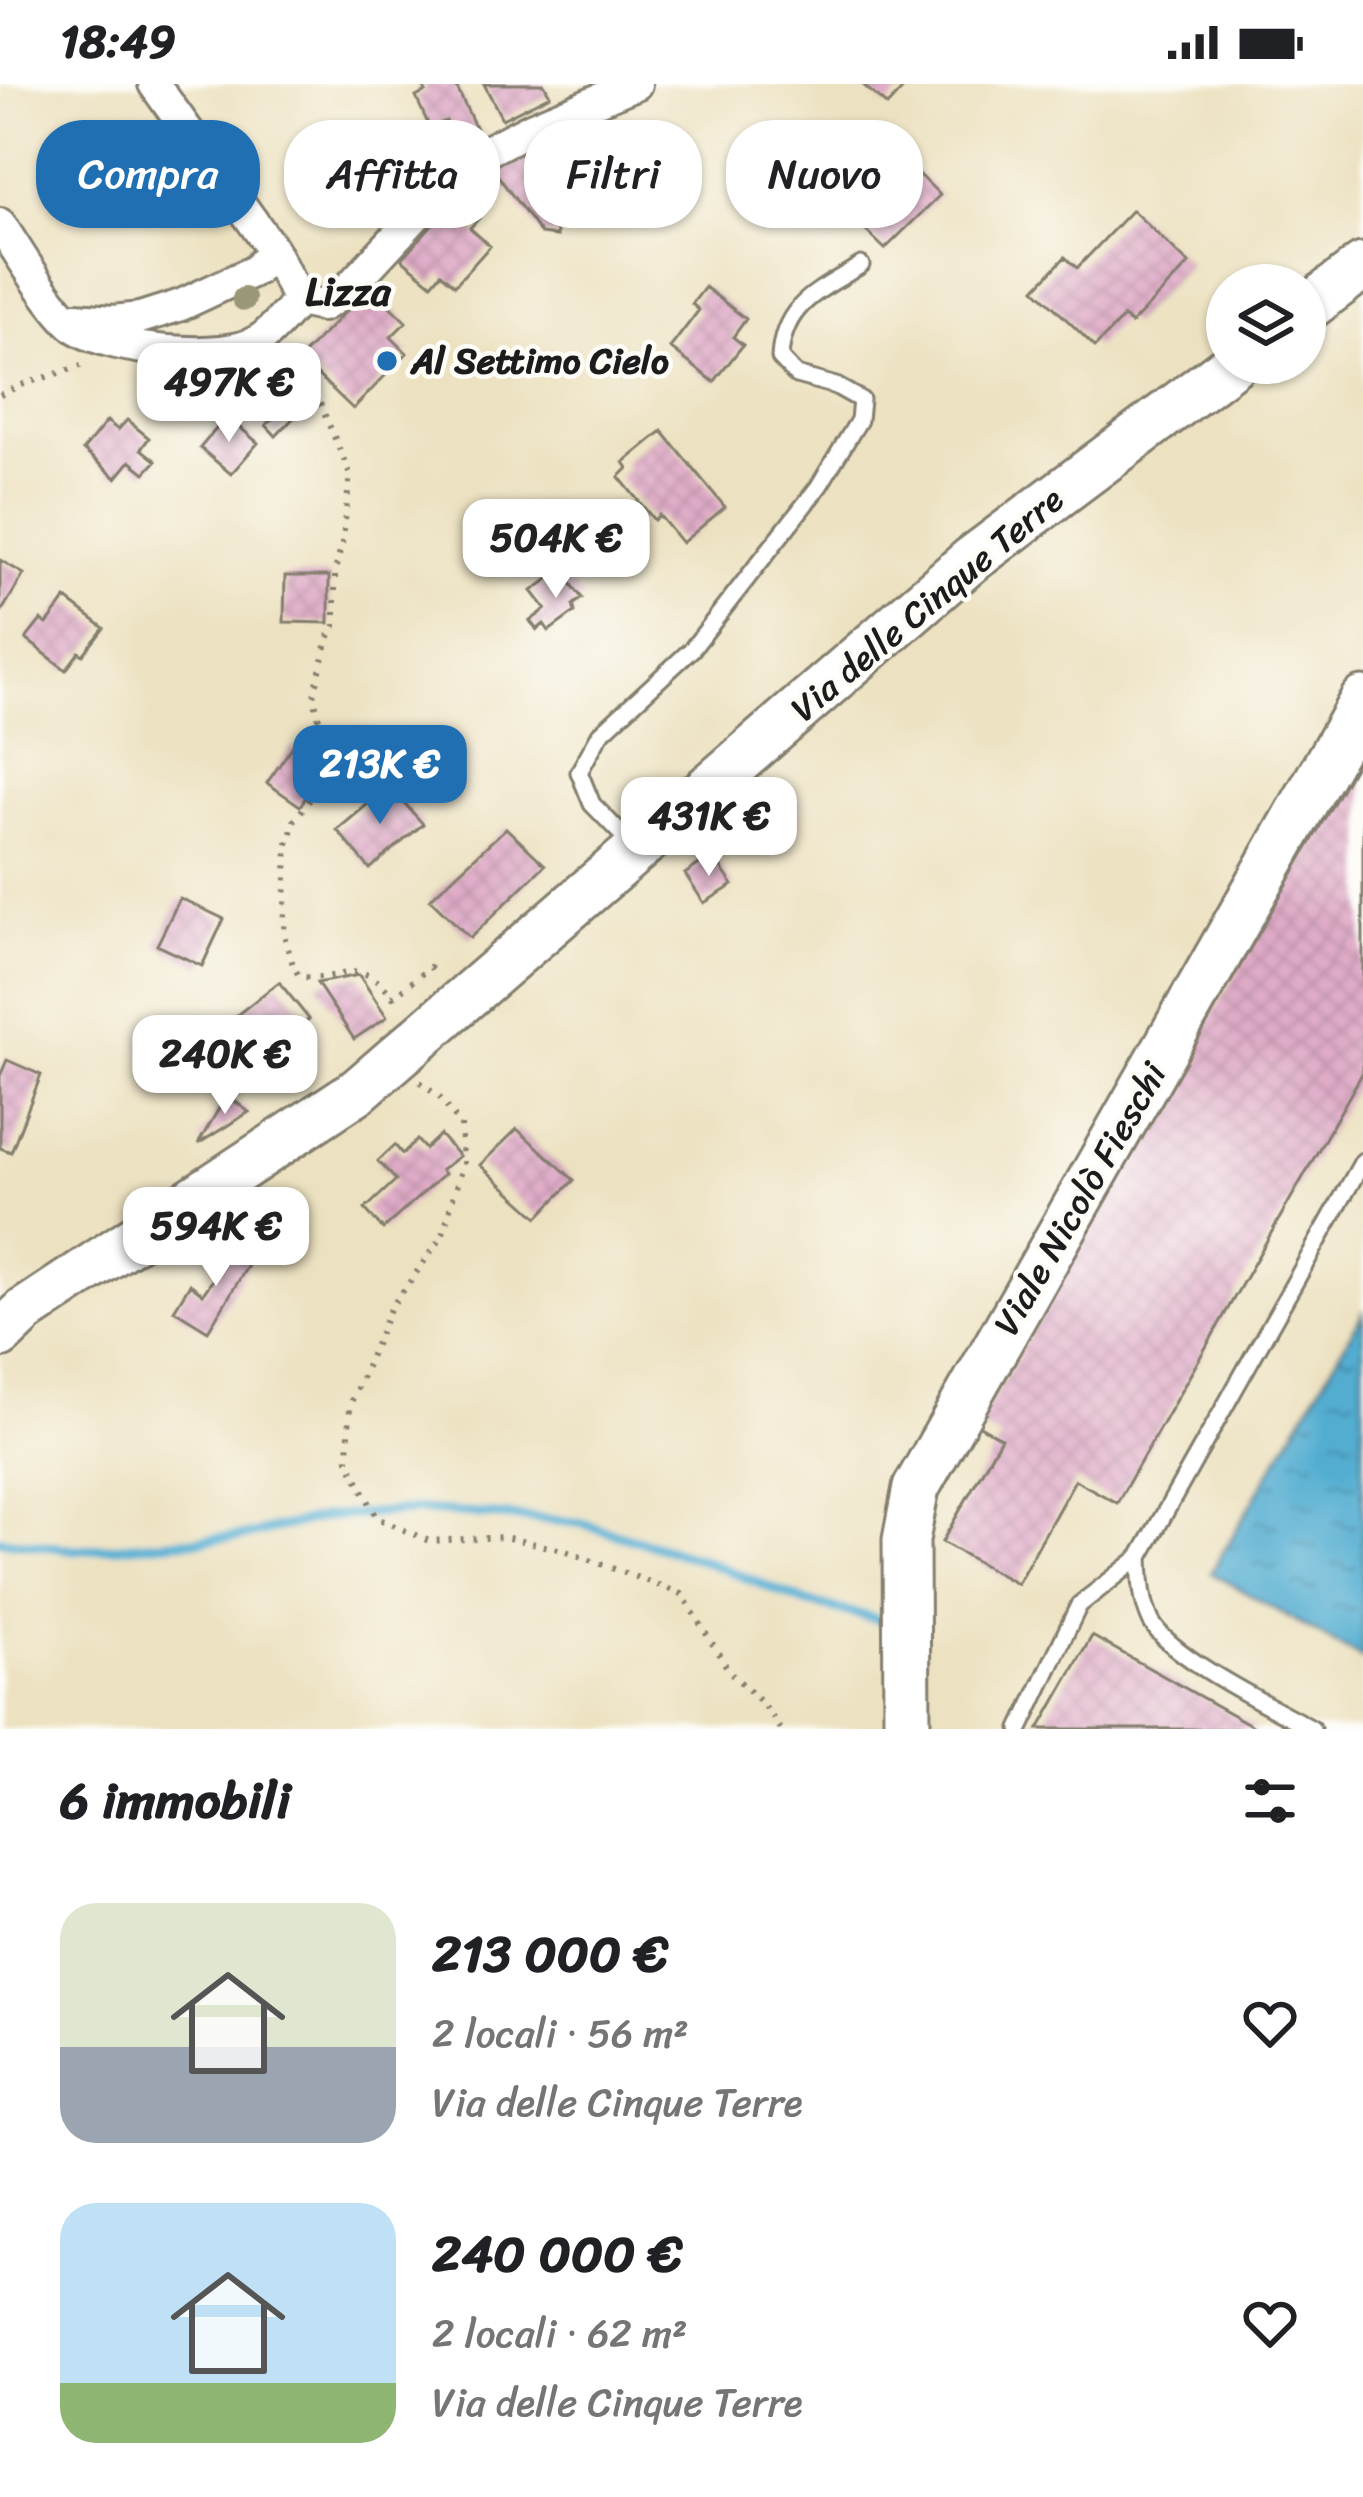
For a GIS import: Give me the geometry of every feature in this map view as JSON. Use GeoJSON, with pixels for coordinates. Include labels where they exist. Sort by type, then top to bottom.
{"type":"FeatureCollection","features":[{"type":"Feature","properties":{"kind":"main road"},"geometry":{"type":"LineString","coordinates":[[1326,294],[1363,266]]}},
{"type":"Feature","properties":{"kind":"main road","name":"Via delle Cinque Terre"},"geometry":{"type":"LineString","coordinates":[[0,1335],[25,1311],[359,1090],[970,560],[1206,384]]}},
{"type":"Feature","properties":{"kind":"main road","name":"Viale Nicolò Fieschi"},"geometry":{"type":"LineString","coordinates":[[908,1729],[906,1540],[916,1488],[1363,700]]}},
{"type":"Feature","properties":{"kind":"street"},"geometry":{"type":"LineString","coordinates":[[154,84],[273,250],[298,301]]}},
{"type":"Feature","properties":{"kind":"street"},"geometry":{"type":"LineString","coordinates":[[298,301],[322,306],[344,293],[466,162],[532,127],[636,84]]}},
{"type":"Feature","properties":{"kind":"street"},"geometry":{"type":"LineString","coordinates":[[0,224],[64,317],[80,331],[113,341],[177,353],[221,351],[258,342],[298,301]]}},
{"type":"Feature","properties":{"kind":"street"},"geometry":{"type":"LineString","coordinates":[[64,317],[127,320],[182,305],[256,270],[273,250]]}},
{"type":"Feature","properties":{"kind":"lane"},"geometry":{"type":"LineString","coordinates":[[638,850],[592,804],[579,772],[600,734],[692,649],[819,486],[860,420],[861,400],[836,386],[796,375],[780,358],[781,334],[798,305],[861,265]]}},
{"type":"Feature","properties":{"kind":"lane"},"geometry":{"type":"LineString","coordinates":[[1019,1729],[1079,1605],[1140,1557],[1363,1161]]}},
{"type":"Feature","properties":{"kind":"lane"},"geometry":{"type":"LineString","coordinates":[[1140,1557],[1141,1593],[1153,1625],[1177,1652],[1312,1729]]}},
{"type":"Feature","properties":{"kind":"path"},"geometry":{"type":"LineString","coordinates":[[258,342],[318,399],[350,474],[334,572],[334,626],[314,696],[318,716],[336,748],[334,768],[294,821],[287,847],[284,935],[299,976],[315,979],[360,971],[377,976],[393,997],[430,967],[438,974]]}},
{"type":"Feature","properties":{"kind":"path"},"geometry":{"type":"LineString","coordinates":[[0,395],[80,366]]}},
{"type":"Feature","properties":{"kind":"path"},"geometry":{"type":"LineString","coordinates":[[440,1099],[461,1125],[464,1163],[442,1238],[390,1310],[350,1405],[348,1460],[377,1518],[428,1541],[504,1537],[563,1550],[682,1594],[729,1671],[781,1729]]}},
{"type":"Feature","properties":{"kind":"water"},"geometry":{"type":"Polygon","coordinates":[[[1363,1313],[1363,1659],[1211,1573],[1363,1313]]]}},
{"type":"Feature","properties":{"kind":"building"},"geometry":{"type":"Polygon","coordinates":[[[455,84],[472,120],[426,120],[416,97],[426,92],[423,86],[455,84]]]}},
{"type":"Feature","properties":{"kind":"building"},"geometry":{"type":"Polygon","coordinates":[[[484,84],[544,84],[550,95],[502,119],[484,84]]]}},
{"type":"Feature","properties":{"kind":"building"},"geometry":{"type":"Polygon","coordinates":[[[862,84],[907,84],[887,106],[862,84]]]}},
{"type":"Feature","properties":{"kind":"building"},"geometry":{"type":"Polygon","coordinates":[[[524,142],[524,211],[500,179],[500,162],[524,142]]]}},
{"type":"Feature","properties":{"kind":"building"},"geometry":{"type":"Polygon","coordinates":[[[923,178],[940,195],[923,212],[923,178]]]}},
{"type":"Feature","properties":{"kind":"building"},"geometry":{"type":"Polygon","coordinates":[[[1132,210],[1189,264],[1131,324],[1124,317],[1095,347],[1035,289],[1065,257],[1077,268],[1132,210]]]}},
{"type":"Feature","properties":{"kind":"building"},"geometry":{"type":"Polygon","coordinates":[[[429,228],[470,228],[490,246],[455,285],[441,273],[432,284],[402,259],[429,228]]]}},
{"type":"Feature","properties":{"kind":"building"},"geometry":{"type":"Polygon","coordinates":[[[537,228],[556,228],[557,236],[541,234],[537,228]]]}},
{"type":"Feature","properties":{"kind":"building"},"geometry":{"type":"Polygon","coordinates":[[[865,228],[906,228],[885,249],[865,228]]]}},
{"type":"Feature","properties":{"kind":"building"},"geometry":{"type":"Polygon","coordinates":[[[370,287],[406,322],[391,337],[407,353],[353,409],[300,358],[370,287]]]}},
{"type":"Feature","properties":{"kind":"building"},"geometry":{"type":"Polygon","coordinates":[[[705,287],[746,319],[733,337],[743,345],[714,382],[670,348],[699,310],[692,304],[705,287]]]}},
{"type":"Feature","properties":{"kind":"building"},"geometry":{"type":"Polygon","coordinates":[[[193,383],[198,409],[171,414],[166,389],[193,383]]]}},
{"type":"Feature","properties":{"kind":"building"},"geometry":{"type":"Polygon","coordinates":[[[295,396],[305,406],[276,436],[266,425],[295,396]]]}},
{"type":"Feature","properties":{"kind":"building"},"geometry":{"type":"Polygon","coordinates":[[[227,416],[258,443],[231,474],[200,448],[227,416]]]}},
{"type":"Feature","properties":{"kind":"building"},"geometry":{"type":"Polygon","coordinates":[[[127,420],[149,438],[141,449],[156,461],[145,473],[130,461],[116,478],[83,450],[107,421],[118,430],[127,420]]]}},
{"type":"Feature","properties":{"kind":"building"},"geometry":{"type":"Polygon","coordinates":[[[662,431],[725,507],[682,543],[659,515],[654,520],[619,477],[628,468],[624,462],[662,431]]]}},
{"type":"Feature","properties":{"kind":"building"},"geometry":{"type":"Polygon","coordinates":[[[0,560],[24,574],[0,614],[0,560]]]}},
{"type":"Feature","properties":{"kind":"building"},"geometry":{"type":"Polygon","coordinates":[[[561,570],[582,598],[573,605],[575,612],[549,631],[544,624],[537,630],[530,621],[546,609],[532,591],[561,570]]]}},
{"type":"Feature","properties":{"kind":"building"},"geometry":{"type":"Polygon","coordinates":[[[285,576],[329,576],[329,623],[284,622],[285,576]]]}},
{"type":"Feature","properties":{"kind":"building"},"geometry":{"type":"Polygon","coordinates":[[[66,599],[104,628],[66,670],[26,639],[41,620],[47,624],[66,599]]]}},
{"type":"Feature","properties":{"kind":"building"},"geometry":{"type":"Polygon","coordinates":[[[292,747],[324,770],[300,806],[267,783],[292,747]]]}},
{"type":"Feature","properties":{"kind":"building"},"geometry":{"type":"Polygon","coordinates":[[[1363,751],[1363,1072],[1117,1503],[1075,1480],[1017,1584],[942,1542],[1001,1438],[978,1425],[1363,751]]]}},
{"type":"Feature","properties":{"kind":"building"},"geometry":{"type":"Polygon","coordinates":[[[389,786],[423,824],[370,869],[337,830],[389,786]]]}},
{"type":"Feature","properties":{"kind":"building"},"geometry":{"type":"Polygon","coordinates":[[[506,828],[545,865],[470,938],[430,899],[506,828]]]}},
{"type":"Feature","properties":{"kind":"building"},"geometry":{"type":"Polygon","coordinates":[[[712,855],[733,885],[704,903],[685,874],[712,855]]]}},
{"type":"Feature","properties":{"kind":"building"},"geometry":{"type":"Polygon","coordinates":[[[180,898],[224,919],[202,966],[157,945],[180,898]]]}},
{"type":"Feature","properties":{"kind":"building"},"geometry":{"type":"Polygon","coordinates":[[[359,975],[387,1017],[354,1039],[317,983],[359,975]]]}},
{"type":"Feature","properties":{"kind":"building"},"geometry":{"type":"Polygon","coordinates":[[[279,982],[309,1019],[262,1056],[233,1018],[279,982]]]}},
{"type":"Feature","properties":{"kind":"building"},"geometry":{"type":"Polygon","coordinates":[[[7,1060],[41,1075],[11,1152],[0,1148],[0,1076],[7,1060]]]}},
{"type":"Feature","properties":{"kind":"building"},"geometry":{"type":"Polygon","coordinates":[[[227,1095],[249,1112],[198,1144],[227,1095]]]}},
{"type":"Feature","properties":{"kind":"building"},"geometry":{"type":"Polygon","coordinates":[[[517,1129],[574,1180],[538,1217],[480,1165],[517,1129]]]}},
{"type":"Feature","properties":{"kind":"building"},"geometry":{"type":"Polygon","coordinates":[[[440,1135],[459,1156],[383,1229],[365,1209],[396,1180],[378,1161],[395,1145],[402,1154],[417,1140],[425,1149],[440,1135]]]}},
{"type":"Feature","properties":{"kind":"building"},"geometry":{"type":"Polygon","coordinates":[[[239,1241],[256,1252],[208,1331],[174,1310],[190,1284],[203,1294],[239,1241]]]}},
{"type":"Feature","properties":{"kind":"building"},"geometry":{"type":"Polygon","coordinates":[[[1092,1636],[1258,1729],[1039,1729],[1092,1636]]]}},
{"type":"Feature","properties":{"kind":"waterway"},"geometry":{"type":"LineString","coordinates":[[0,1540],[80,1550],[245,1536],[323,1517],[417,1510],[518,1517],[581,1523],[699,1559],[806,1602],[882,1620]]}},
{"type":"Feature","properties":{"kind":"place","name":"Al Settimo Cielo"},"geometry":{"type":"Point","coordinates":[387,361]}},
{"type":"Feature","properties":{"kind":"district","name":"Lizza"},"geometry":{"type":"Point","coordinates":[348,291]}}]}
